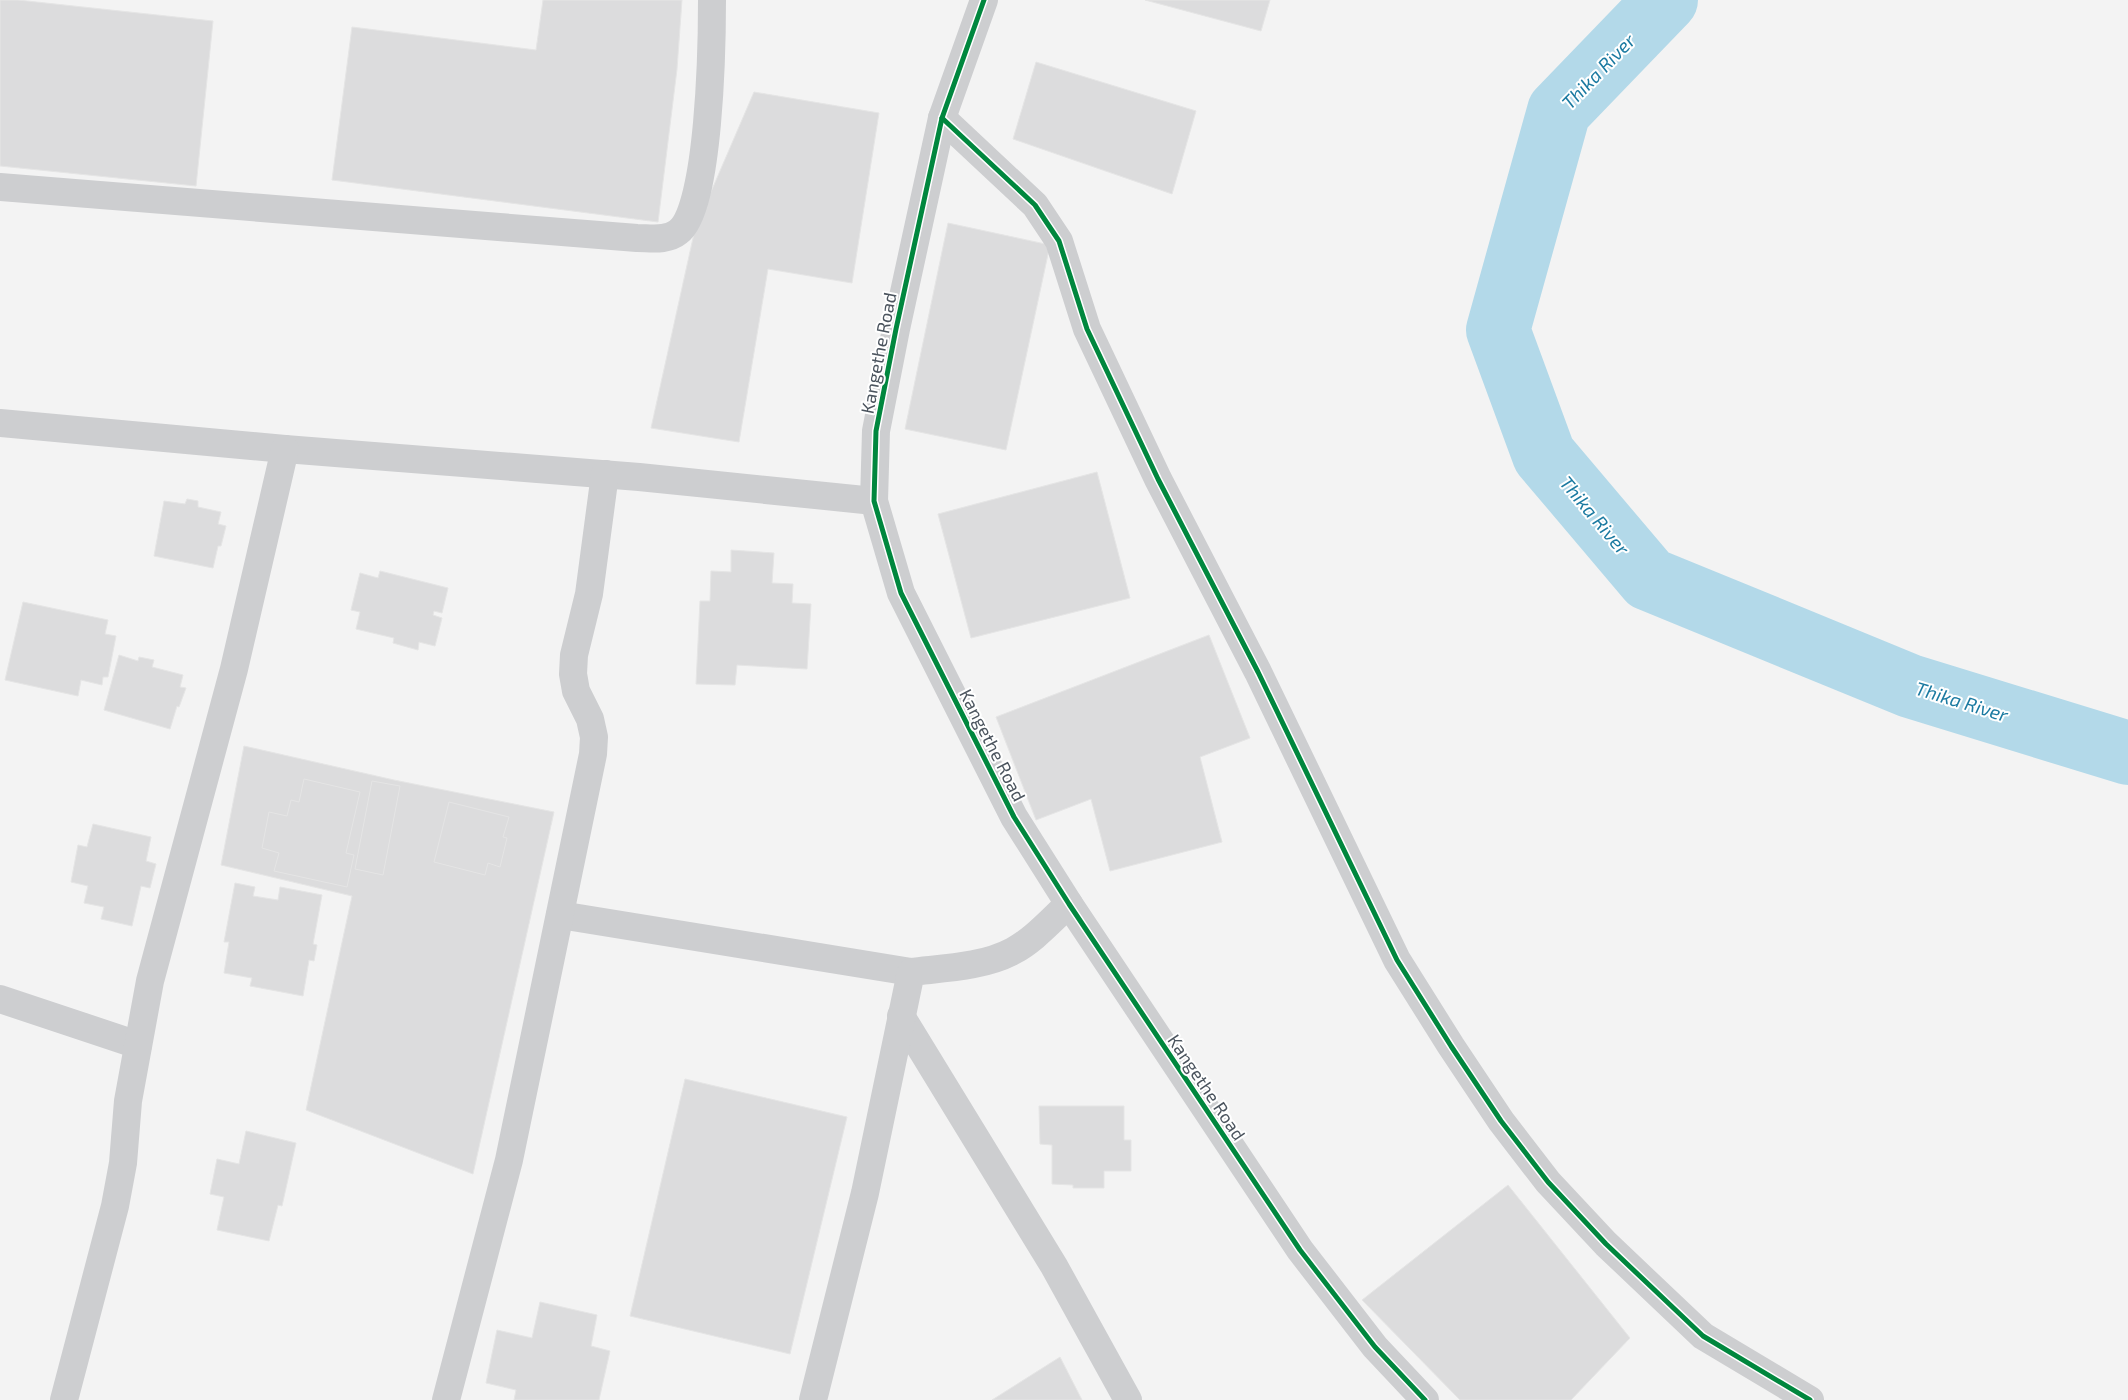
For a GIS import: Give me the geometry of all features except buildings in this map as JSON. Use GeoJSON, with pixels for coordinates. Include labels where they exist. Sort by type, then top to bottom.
{"type":"FeatureCollection","features":[{"type":"Feature","properties":{"kind":"street"},"geometry":{"type":"LineString","coordinates":[[0,187],[637,238],[667,238],[679,232],[686,222],[693,209],[699,185],[711,77],[712,0]]}},
{"type":"Feature","properties":{"kind":"street","name":"Kangethe Road"},"geometry":{"type":"LineString","coordinates":[[984,0],[942,118],[876,431],[874,501],[901,594],[1014,817],[1069,904],[1300,1250],[1375,1347],[1425,1400]]}},
{"type":"Feature","properties":{"kind":"street"},"geometry":{"type":"LineString","coordinates":[[942,118],[1035,205],[1059,241],[1087,329],[1158,479],[1258,672],[1397,960],[1501,1121],[1548,1182],[1606,1244],[1703,1336],[1810,1400]]}},
{"type":"Feature","properties":{"kind":"street"},"geometry":{"type":"LineString","coordinates":[[0,423],[285,449],[605,474],[874,501]]}},
{"type":"Feature","properties":{"kind":"street"},"geometry":{"type":"LineString","coordinates":[[64,1400],[115,1206],[123,1163],[128,1101],[150,981],[234,669],[285,449]]}},
{"type":"Feature","properties":{"kind":"street"},"geometry":{"type":"LineString","coordinates":[[446,1400],[509,1160],[593,754],[594,737],[590,720],[576,691],[573,674],[574,656],[589,594],[605,474]]}},
{"type":"Feature","properties":{"kind":"street"},"geometry":{"type":"LineString","coordinates":[[560,915],[911,972],[978,963],[1012,951],[1037,933],[1069,904]]}},
{"type":"Feature","properties":{"kind":"street"},"geometry":{"type":"LineString","coordinates":[[813,1400],[865,1193],[911,972]]}},
{"type":"Feature","properties":{"kind":"street"},"geometry":{"type":"LineString","coordinates":[[0,999],[138,1045]]}},
{"type":"Feature","properties":{"kind":"street"},"geometry":{"type":"LineString","coordinates":[[901,1016],[1054,1266],[1128,1400]]}},
{"type":"Feature","properties":{"kind":"waterway","name":"Thika River"},"geometry":{"type":"LineString","coordinates":[[1666,0],[1559,111],[1498,330],[1544,455],[1649,579],[1910,686],[2128,753]]}},
{"type":"Feature","properties":{"kind":"cycle path"},"geometry":{"type":"LineString","coordinates":[[984,0],[942,118],[876,431],[874,501],[901,593],[1014,817],[1069,904],[1300,1250],[1375,1347],[1425,1400]]}},
{"type":"Feature","properties":{"kind":"cycle path"},"geometry":{"type":"LineString","coordinates":[[942,118],[1035,205],[1059,241],[1087,329],[1158,479],[1258,672],[1397,960],[1501,1121],[1548,1182],[1606,1244],[1703,1336],[1810,1400]]}}]}
